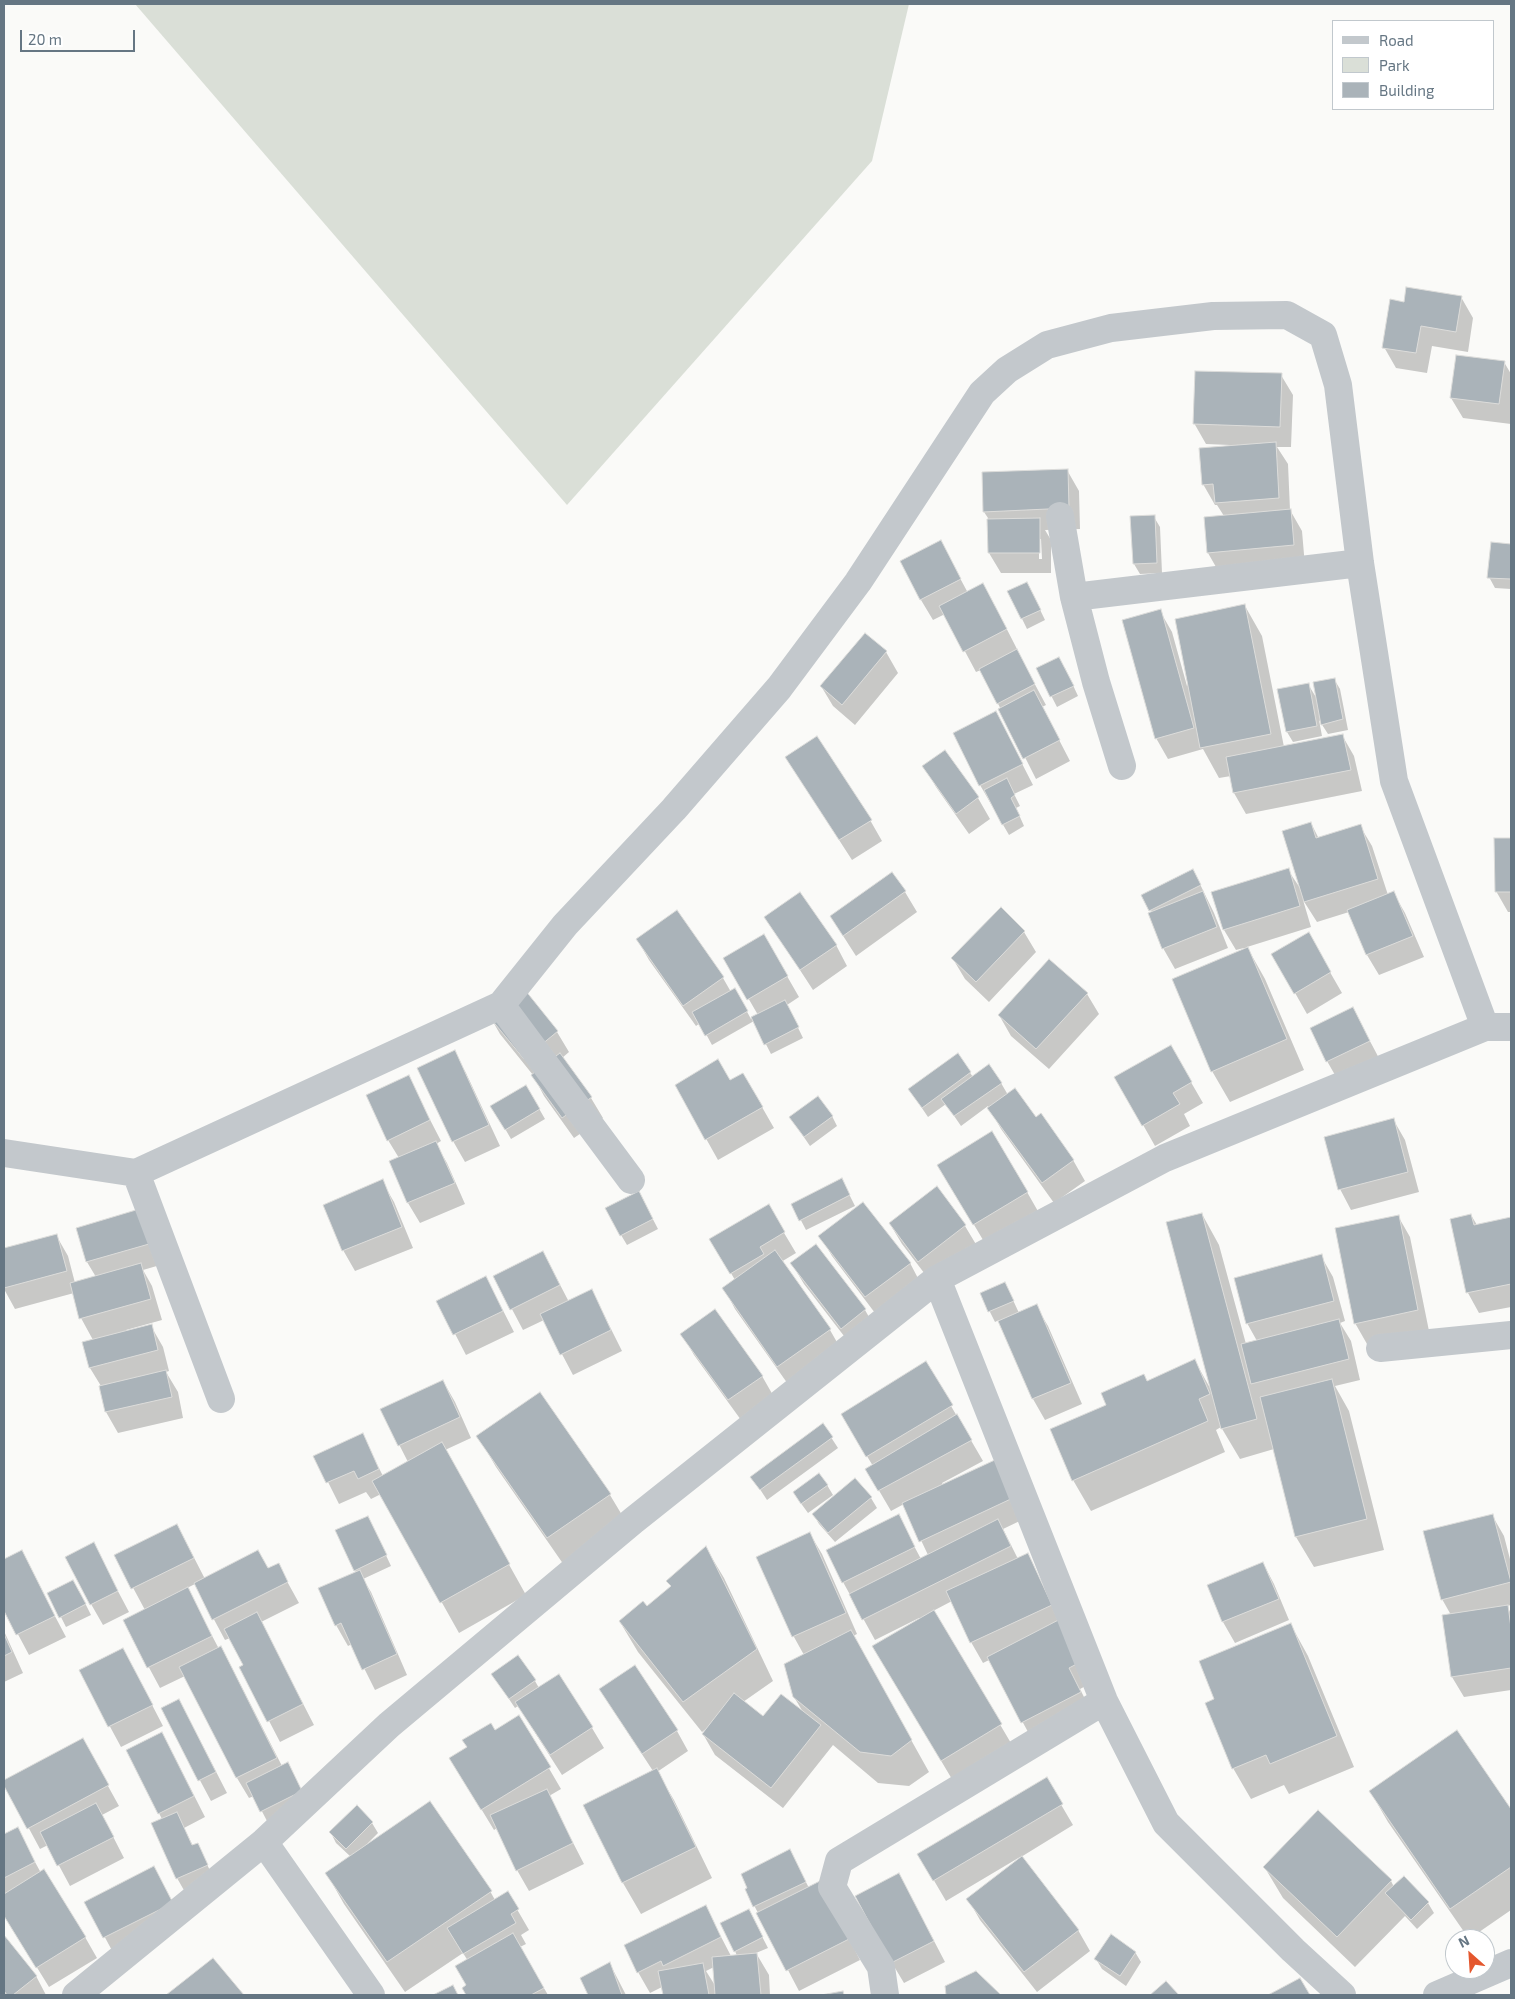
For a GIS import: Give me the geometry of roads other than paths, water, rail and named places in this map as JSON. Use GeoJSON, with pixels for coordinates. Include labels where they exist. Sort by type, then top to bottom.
{"type":"FeatureCollection","features":[{"type":"Feature","properties":{"kind":"street"},"geometry":{"type":"LineString","coordinates":[[4,1153],[136,1173],[501,1005],[565,926],[674,809],[779,688],[858,582],[982,393],[1007,370],[1047,345],[1111,328],[1213,316],[1287,315],[1323,335],[1338,385],[1360,563],[1394,782],[1498,1027],[1165,1158],[937,1279],[603,1546],[389,1725],[264,1842],[76,1995]]}},
{"type":"Feature","properties":{"kind":"street"},"geometry":{"type":"LineString","coordinates":[[1060,516],[1074,598],[1096,682],[1122,766]]}},
{"type":"Feature","properties":{"kind":"street"},"geometry":{"type":"LineString","coordinates":[[1074,598],[1360,563]]}},
{"type":"Feature","properties":{"kind":"street"},"geometry":{"type":"LineString","coordinates":[[501,1005],[631,1180]]}},
{"type":"Feature","properties":{"kind":"street"},"geometry":{"type":"LineString","coordinates":[[136,1173],[221,1399]]}},
{"type":"Feature","properties":{"kind":"street"},"geometry":{"type":"LineString","coordinates":[[937,1279],[1104,1702],[1166,1823],[1293,1950],[1342,1995]]}},
{"type":"Feature","properties":{"kind":"street"},"geometry":{"type":"LineString","coordinates":[[1380,1348],[1511,1334]]}},
{"type":"Feature","properties":{"kind":"street"},"geometry":{"type":"LineString","coordinates":[[885,1995],[881,1967],[832,1887],[839,1861],[1104,1702]]}},
{"type":"Feature","properties":{"kind":"street"},"geometry":{"type":"LineString","coordinates":[[264,1842],[371,1995]]}},
{"type":"Feature","properties":{"kind":"street"},"geometry":{"type":"LineString","coordinates":[[1437,1995],[1511,1963]]}}]}
